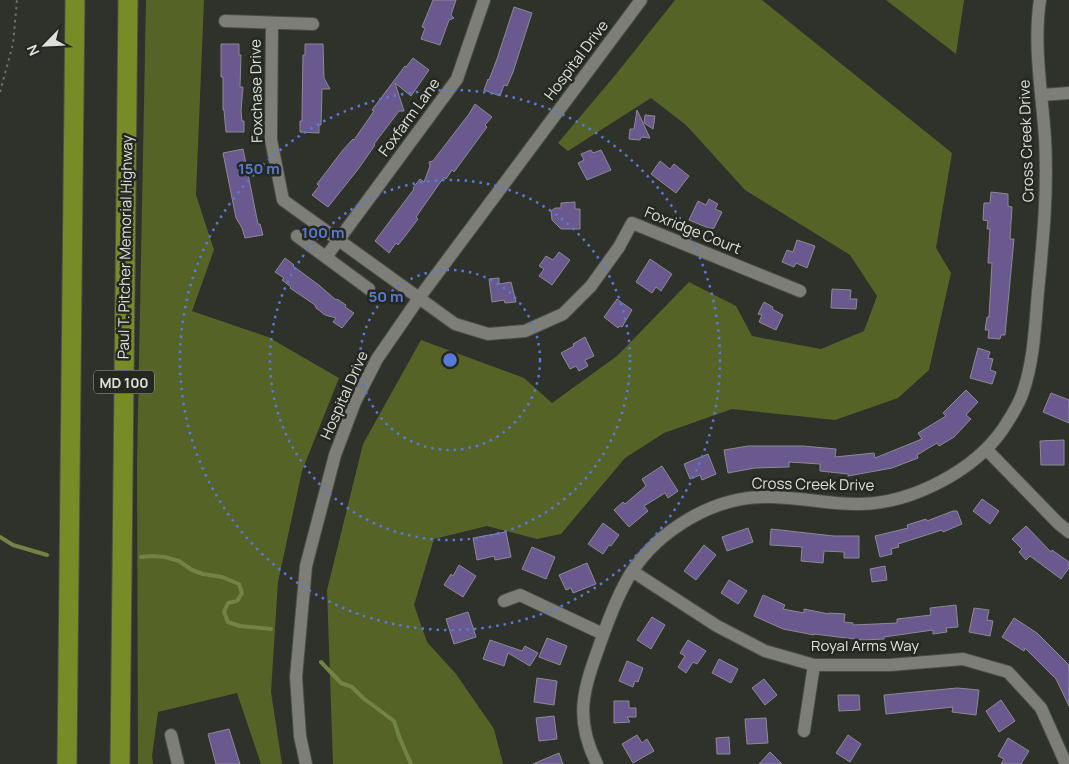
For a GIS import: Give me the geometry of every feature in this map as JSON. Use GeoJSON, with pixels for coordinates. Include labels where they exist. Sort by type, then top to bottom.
{"type":"FeatureCollection","features":[{"type":"Feature","properties":{"kind":"highway"},"geometry":{"type":"LineString","coordinates":[[67,764],[75,0]]}},
{"type":"Feature","properties":{"kind":"highway","name":"Paul T. Pitcher Memorial Highway"},"geometry":{"type":"LineString","coordinates":[[120,764],[128,0]]}},
{"type":"Feature","properties":{"kind":"street","name":"Foxfarm Lane"},"geometry":{"type":"LineString","coordinates":[[326,257],[457,79],[484,0]]}},
{"type":"Feature","properties":{"kind":"street","name":"Hospital Drive"},"geometry":{"type":"LineString","coordinates":[[306,764],[300,736],[296,677],[306,566],[335,455],[355,402],[377,359],[419,298],[641,0]]}},
{"type":"Feature","properties":{"kind":"street","name":"Cross Creek Drive"},"geometry":{"type":"LineString","coordinates":[[597,764],[589,748],[583,710],[586,683],[621,592],[632,571],[671,531],[708,509],[725,503],[765,496],[861,504],[910,495],[935,484],[968,465],[1001,432],[1012,414],[1022,396],[1029,374],[1034,342],[1045,215],[1047,177],[1038,45],[1040,0]]}},
{"type":"Feature","properties":{"kind":"street","name":"Foxchase Drive"},"geometry":{"type":"LineString","coordinates":[[225,21],[313,24]]}},
{"type":"Feature","properties":{"kind":"street","name":"Foxchase Drive"},"geometry":{"type":"LineString","coordinates":[[272,24],[271,140],[284,200],[419,298]]}},
{"type":"Feature","properties":{"kind":"street"},"geometry":{"type":"LineString","coordinates":[[1042,95],[1069,93]]}},
{"type":"Feature","properties":{"kind":"street","name":"Foxridge Court"},"geometry":{"type":"LineString","coordinates":[[419,298],[454,324],[488,334],[525,331],[563,314],[591,286],[619,247],[632,223],[800,291]]}},
{"type":"Feature","properties":{"kind":"street"},"geometry":{"type":"LineString","coordinates":[[297,236],[369,289]]}},
{"type":"Feature","properties":{"kind":"street"},"geometry":{"type":"LineString","coordinates":[[986,449],[1069,532]]}},
{"type":"Feature","properties":{"kind":"street","name":"Royal Arms Way"},"geometry":{"type":"LineString","coordinates":[[632,571],[717,626],[765,651],[814,665],[890,665],[963,659],[1008,672],[1041,708],[1066,764]]}},
{"type":"Feature","properties":{"kind":"street"},"geometry":{"type":"LineString","coordinates":[[504,602],[520,595],[604,634]]}},
{"type":"Feature","properties":{"kind":"street"},"geometry":{"type":"LineString","coordinates":[[804,731],[814,665]]}},
{"type":"Feature","properties":{"kind":"street"},"geometry":{"type":"LineString","coordinates":[[171,734],[178,764]]}},
{"type":"Feature","properties":{"kind":"path"},"geometry":{"type":"LineString","coordinates":[[0,92],[13,44],[17,0]]}},
{"type":"Feature","properties":{"kind":"green space"},"geometry":{"type":"Polygon","coordinates":[[[146,0],[204,0],[196,195],[214,250],[192,311],[268,337],[339,378],[302,471],[278,582],[271,692],[282,764],[261,764],[237,693],[158,712],[152,756],[153,764],[138,764],[137,463],[146,0]]]}},
{"type":"Feature","properties":{"kind":"green space"},"geometry":{"type":"Polygon","coordinates":[[[675,0],[762,0],[952,153],[936,248],[951,273],[929,370],[898,398],[835,420],[732,409],[664,433],[625,458],[561,534],[537,539],[487,526],[434,539],[414,605],[427,642],[456,674],[494,729],[503,764],[333,764],[327,590],[363,444],[421,340],[524,378],[552,403],[617,356],[689,282],[736,306],[752,336],[821,349],[864,331],[877,296],[850,255],[745,190],[686,125],[651,98],[568,151],[558,143],[675,0]]]}},
{"type":"Feature","properties":{"kind":"green space"},"geometry":{"type":"Polygon","coordinates":[[[886,0],[964,0],[956,54],[886,0]]]}},
{"type":"Feature","properties":{"kind":"building"},"geometry":{"type":"Polygon","coordinates":[[[433,0],[456,0],[451,15],[454,18],[449,20],[440,45],[421,39],[425,28],[422,27],[433,0]]]}},
{"type":"Feature","properties":{"kind":"building"},"geometry":{"type":"Polygon","coordinates":[[[514,7],[532,13],[513,72],[507,86],[504,85],[500,96],[484,90],[497,59],[514,7]]]}},
{"type":"Feature","properties":{"kind":"building"},"geometry":{"type":"Polygon","coordinates":[[[221,44],[239,44],[239,55],[241,55],[240,87],[243,87],[241,111],[242,121],[244,121],[244,132],[226,132],[223,110],[223,77],[221,77],[221,44]]]}},
{"type":"Feature","properties":{"kind":"building"},"geometry":{"type":"Polygon","coordinates":[[[305,44],[323,44],[324,78],[330,89],[322,89],[319,133],[300,132],[305,44]]]}},
{"type":"Feature","properties":{"kind":"building"},"geometry":{"type":"Polygon","coordinates":[[[413,58],[429,70],[411,96],[395,83],[404,111],[399,111],[374,144],[359,168],[328,207],[312,195],[319,186],[317,184],[343,150],[354,140],[374,111],[372,110],[413,58]]]}},
{"type":"Feature","properties":{"kind":"building"},"geometry":{"type":"Polygon","coordinates":[[[475,104],[492,117],[485,125],[487,127],[454,172],[452,170],[446,179],[444,177],[416,217],[418,219],[398,245],[396,243],[389,253],[375,241],[420,179],[424,182],[430,166],[429,162],[433,161],[475,104]]]}},
{"type":"Feature","properties":{"kind":"building"},"geometry":{"type":"Polygon","coordinates":[[[637,110],[650,138],[641,137],[640,140],[629,139],[630,129],[634,129],[637,110]]]}},
{"type":"Feature","properties":{"kind":"building"},"geometry":{"type":"Polygon","coordinates":[[[645,115],[655,116],[653,129],[644,123],[645,115]]]}},
{"type":"Feature","properties":{"kind":"building"},"geometry":{"type":"Polygon","coordinates":[[[243,149],[258,224],[260,224],[263,235],[245,238],[236,218],[223,153],[243,149]]]}},
{"type":"Feature","properties":{"kind":"building"},"geometry":{"type":"Polygon","coordinates":[[[591,150],[593,153],[601,150],[611,170],[587,180],[578,163],[584,160],[581,154],[591,150]]]}},
{"type":"Feature","properties":{"kind":"building"},"geometry":{"type":"Polygon","coordinates":[[[660,161],[670,169],[674,164],[689,176],[676,193],[651,174],[660,161]]]}},
{"type":"Feature","properties":{"kind":"building"},"geometry":{"type":"Polygon","coordinates":[[[991,192],[1008,194],[1008,206],[1012,207],[1010,239],[1014,239],[1005,335],[1001,335],[1000,339],[988,338],[989,330],[985,330],[987,317],[989,317],[992,263],[988,263],[990,229],[987,229],[988,221],[983,220],[984,203],[990,203],[991,192]]]}},
{"type":"Feature","properties":{"kind":"building"},"geometry":{"type":"Polygon","coordinates":[[[709,199],[718,204],[715,209],[722,212],[714,228],[711,229],[689,220],[698,201],[706,205],[709,199]]]}},
{"type":"Feature","properties":{"kind":"building"},"geometry":{"type":"Polygon","coordinates":[[[575,202],[575,209],[580,209],[580,229],[561,229],[552,220],[551,211],[555,208],[561,208],[561,203],[575,202]]]}},
{"type":"Feature","properties":{"kind":"building"},"geometry":{"type":"Polygon","coordinates":[[[797,240],[815,246],[807,268],[796,263],[794,267],[782,262],[787,250],[793,252],[797,240]]]}},
{"type":"Feature","properties":{"kind":"building"},"geometry":{"type":"Polygon","coordinates":[[[559,252],[570,260],[552,285],[539,276],[544,269],[539,266],[546,256],[553,260],[559,252]]]}},
{"type":"Feature","properties":{"kind":"building"},"geometry":{"type":"Polygon","coordinates":[[[285,258],[354,313],[342,328],[333,322],[336,318],[325,315],[315,305],[290,288],[282,280],[284,278],[275,272],[285,258]]]}},
{"type":"Feature","properties":{"kind":"building"},"geometry":{"type":"Polygon","coordinates":[[[650,259],[672,274],[661,291],[656,287],[652,293],[636,282],[650,259]]]}},
{"type":"Feature","properties":{"kind":"building"},"geometry":{"type":"Polygon","coordinates":[[[499,278],[499,284],[511,282],[516,302],[505,303],[504,300],[492,302],[489,279],[499,278]]]}},
{"type":"Feature","properties":{"kind":"building"},"geometry":{"type":"Polygon","coordinates":[[[832,289],[851,290],[850,299],[857,299],[856,309],[831,308],[832,289]]]}},
{"type":"Feature","properties":{"kind":"building"},"geometry":{"type":"Polygon","coordinates":[[[617,299],[632,310],[622,327],[618,328],[604,317],[617,299]]]}},
{"type":"Feature","properties":{"kind":"building"},"geometry":{"type":"Polygon","coordinates":[[[764,302],[783,315],[776,330],[759,322],[762,315],[758,314],[764,302]]]}},
{"type":"Feature","properties":{"kind":"building"},"geometry":{"type":"Polygon","coordinates":[[[585,337],[594,356],[585,360],[588,366],[579,371],[576,366],[570,369],[561,353],[585,337]]]}},
{"type":"Feature","properties":{"kind":"building"},"geometry":{"type":"Polygon","coordinates":[[[978,348],[990,352],[988,358],[993,359],[990,370],[996,372],[992,384],[970,378],[978,348]]]}},
{"type":"Feature","properties":{"kind":"building"},"geometry":{"type":"Polygon","coordinates":[[[966,390],[978,402],[966,415],[971,419],[954,437],[939,446],[937,443],[917,455],[918,458],[892,468],[848,476],[848,474],[820,471],[820,464],[789,462],[789,467],[755,468],[728,473],[724,450],[748,446],[803,446],[836,449],[835,457],[874,453],[875,458],[922,439],[918,433],[946,416],[943,413],[966,390]]]}},
{"type":"Feature","properties":{"kind":"building"},"geometry":{"type":"Polygon","coordinates":[[[1051,393],[1069,400],[1069,423],[1043,412],[1051,393]]]}},
{"type":"Feature","properties":{"kind":"building"},"geometry":{"type":"Polygon","coordinates":[[[1064,440],[1064,465],[1041,465],[1040,441],[1064,440]]]}},
{"type":"Feature","properties":{"kind":"building"},"geometry":{"type":"Polygon","coordinates":[[[708,454],[716,474],[702,480],[700,475],[690,479],[684,464],[708,454]]]}},
{"type":"Feature","properties":{"kind":"building"},"geometry":{"type":"Polygon","coordinates":[[[662,466],[678,491],[668,498],[665,493],[644,506],[648,511],[629,527],[614,510],[623,502],[625,504],[646,486],[642,479],[662,466]]]}},
{"type":"Feature","properties":{"kind":"building"},"geometry":{"type":"Polygon","coordinates":[[[982,499],[999,511],[990,524],[973,511],[982,499]]]}},
{"type":"Feature","properties":{"kind":"building"},"geometry":{"type":"Polygon","coordinates":[[[957,511],[962,524],[943,532],[942,530],[898,544],[899,547],[891,549],[892,554],[880,557],[875,536],[908,528],[907,525],[926,519],[927,521],[957,511]]]}},
{"type":"Feature","properties":{"kind":"building"},"geometry":{"type":"Polygon","coordinates":[[[603,523],[619,535],[603,554],[588,544],[603,523]]]}},
{"type":"Feature","properties":{"kind":"building"},"geometry":{"type":"Polygon","coordinates":[[[1026,526],[1051,552],[1052,550],[1069,562],[1069,568],[1061,579],[1030,556],[1026,560],[1019,552],[1022,549],[1012,539],[1026,526]]]}},
{"type":"Feature","properties":{"kind":"building"},"geometry":{"type":"Polygon","coordinates":[[[748,528],[753,542],[727,551],[722,537],[748,528]]]}},
{"type":"Feature","properties":{"kind":"building"},"geometry":{"type":"Polygon","coordinates":[[[771,529],[834,536],[859,536],[859,558],[844,558],[844,552],[824,551],[823,563],[801,561],[802,547],[770,545],[771,529]]]}},
{"type":"Feature","properties":{"kind":"building"},"geometry":{"type":"Polygon","coordinates":[[[506,532],[511,557],[495,560],[494,556],[477,560],[473,538],[506,532]]]}},
{"type":"Feature","properties":{"kind":"building"},"geometry":{"type":"Polygon","coordinates":[[[704,545],[716,555],[696,580],[684,571],[704,545]]]}},
{"type":"Feature","properties":{"kind":"building"},"geometry":{"type":"Polygon","coordinates":[[[532,547],[555,557],[546,579],[522,569],[532,547]]]}},
{"type":"Feature","properties":{"kind":"building"},"geometry":{"type":"Polygon","coordinates":[[[587,563],[596,584],[573,593],[571,588],[566,590],[559,575],[587,563]]]}},
{"type":"Feature","properties":{"kind":"building"},"geometry":{"type":"Polygon","coordinates":[[[459,565],[476,576],[463,597],[444,585],[451,574],[453,576],[459,565]]]}},
{"type":"Feature","properties":{"kind":"building"},"geometry":{"type":"Polygon","coordinates":[[[885,566],[887,580],[872,582],[870,569],[885,566]]]}},
{"type":"Feature","properties":{"kind":"building"},"geometry":{"type":"Polygon","coordinates":[[[729,580],[747,591],[738,604],[721,593],[729,580]]]}},
{"type":"Feature","properties":{"kind":"building"},"geometry":{"type":"Polygon","coordinates":[[[763,595],[785,605],[783,609],[804,613],[804,609],[829,614],[845,614],[844,622],[853,623],[853,625],[897,623],[897,619],[931,615],[930,608],[956,605],[958,627],[946,628],[947,632],[933,634],[933,630],[884,637],[884,639],[863,640],[814,635],[783,629],[754,616],[763,595]]]}},
{"type":"Feature","properties":{"kind":"building"},"geometry":{"type":"Polygon","coordinates":[[[974,608],[989,610],[987,620],[993,621],[990,636],[969,632],[974,608]]]}},
{"type":"Feature","properties":{"kind":"building"},"geometry":{"type":"Polygon","coordinates":[[[468,612],[476,637],[454,644],[446,619],[468,612]]]}},
{"type":"Feature","properties":{"kind":"building"},"geometry":{"type":"Polygon","coordinates":[[[652,617],[665,625],[651,649],[637,640],[652,617]]]}},
{"type":"Feature","properties":{"kind":"building"},"geometry":{"type":"Polygon","coordinates":[[[1014,618],[1037,633],[1069,665],[1069,706],[1056,679],[1025,648],[1024,651],[1002,637],[1014,618]]]}},
{"type":"Feature","properties":{"kind":"building"},"geometry":{"type":"Polygon","coordinates":[[[547,638],[567,646],[560,665],[539,657],[547,638]]]}},
{"type":"Feature","properties":{"kind":"building"},"geometry":{"type":"Polygon","coordinates":[[[490,640],[522,651],[525,646],[538,653],[530,666],[508,653],[504,666],[483,659],[490,640]]]}},
{"type":"Feature","properties":{"kind":"building"},"geometry":{"type":"Polygon","coordinates":[[[688,640],[706,651],[697,664],[693,662],[686,673],[678,667],[685,656],[680,653],[688,640]]]}},
{"type":"Feature","properties":{"kind":"building"},"geometry":{"type":"Polygon","coordinates":[[[719,659],[738,669],[731,683],[712,673],[719,659]]]}},
{"type":"Feature","properties":{"kind":"building"},"geometry":{"type":"Polygon","coordinates":[[[627,661],[643,668],[638,682],[635,681],[633,687],[619,681],[627,661]]]}},
{"type":"Feature","properties":{"kind":"building"},"geometry":{"type":"Polygon","coordinates":[[[537,678],[557,681],[554,705],[534,702],[537,678]]]}},
{"type":"Feature","properties":{"kind":"building"},"geometry":{"type":"Polygon","coordinates":[[[764,679],[777,695],[765,705],[752,688],[764,679]]]}},
{"type":"Feature","properties":{"kind":"building"},"geometry":{"type":"Polygon","coordinates":[[[957,688],[979,690],[976,715],[952,712],[953,707],[886,714],[884,695],[957,688]]]}},
{"type":"Feature","properties":{"kind":"building"},"geometry":{"type":"Polygon","coordinates":[[[838,695],[859,695],[860,710],[839,711],[838,695]]]}},
{"type":"Feature","properties":{"kind":"building"},"geometry":{"type":"Polygon","coordinates":[[[1001,700],[1015,721],[999,732],[986,711],[1001,700]]]}},
{"type":"Feature","properties":{"kind":"building"},"geometry":{"type":"Polygon","coordinates":[[[614,701],[629,701],[629,708],[636,708],[636,717],[627,717],[630,722],[614,723],[614,701]]]}},
{"type":"Feature","properties":{"kind":"building"},"geometry":{"type":"Polygon","coordinates":[[[554,716],[557,739],[539,741],[536,718],[554,716]]]}},
{"type":"Feature","properties":{"kind":"building"},"geometry":{"type":"Polygon","coordinates":[[[766,718],[768,743],[747,744],[745,719],[766,718]]]}},
{"type":"Feature","properties":{"kind":"building"},"geometry":{"type":"Polygon","coordinates":[[[229,729],[240,764],[216,764],[208,734],[229,729]]]}},
{"type":"Feature","properties":{"kind":"building"},"geometry":{"type":"Polygon","coordinates":[[[637,735],[642,743],[647,739],[654,751],[633,763],[622,744],[637,735]]]}},
{"type":"Feature","properties":{"kind":"building"},"geometry":{"type":"Polygon","coordinates":[[[848,735],[861,744],[850,762],[836,753],[848,735]]]}},
{"type":"Feature","properties":{"kind":"building"},"geometry":{"type":"Polygon","coordinates":[[[729,737],[730,754],[717,754],[716,738],[729,737]]]}},
{"type":"Feature","properties":{"kind":"building"},"geometry":{"type":"Polygon","coordinates":[[[1008,738],[1029,751],[1021,764],[1001,764],[1004,759],[998,756],[1008,738]]]}},
{"type":"Feature","properties":{"kind":"building"},"geometry":{"type":"Polygon","coordinates":[[[770,752],[782,764],[759,764],[770,752]]]}},
{"type":"Feature","properties":{"kind":"building"},"geometry":{"type":"Polygon","coordinates":[[[559,753],[563,764],[533,764],[559,753]]]}},
{"type":"Feature","properties":{"kind":"waterway"},"geometry":{"type":"LineString","coordinates":[[0,537],[13,545],[47,555]]}},
{"type":"Feature","properties":{"kind":"waterway"},"geometry":{"type":"LineString","coordinates":[[141,557],[165,557],[179,561],[192,570],[222,577],[239,584],[242,593],[237,601],[228,603],[224,612],[228,622],[240,626],[271,629]]}},
{"type":"Feature","properties":{"kind":"waterway"},"geometry":{"type":"LineString","coordinates":[[321,662],[341,683],[352,687],[363,698],[394,721],[411,764]]}}]}
